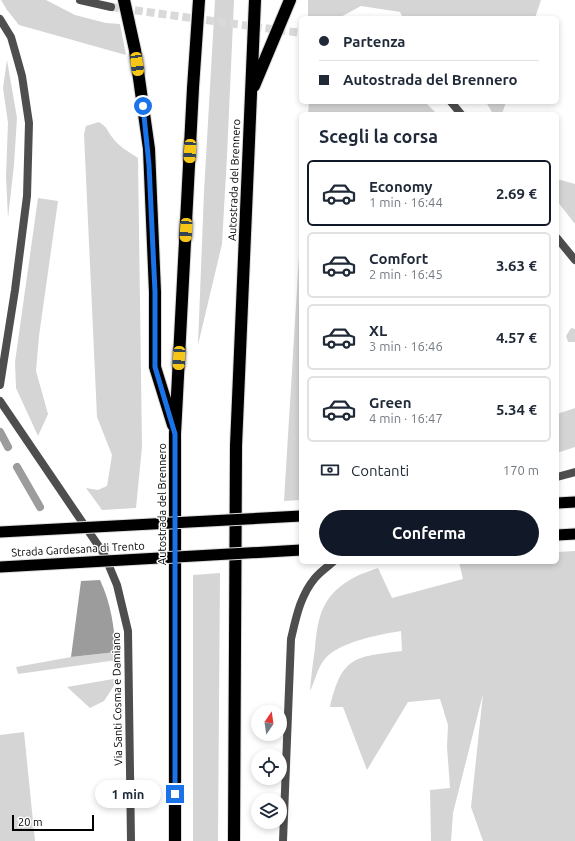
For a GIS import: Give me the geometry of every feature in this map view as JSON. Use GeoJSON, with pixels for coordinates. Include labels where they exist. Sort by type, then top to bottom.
{"type":"FeatureCollection","features":[{"type":"Feature","properties":{"kind":"highway"},"geometry":{"type":"LineString","coordinates":[[124,0],[135,50],[148,149],[155,292],[155,367],[175,434]]}},
{"type":"Feature","properties":{"kind":"highway","name":"Autostrada del Brennero"},"geometry":{"type":"LineString","coordinates":[[175,841],[175,434],[199,0]]}},
{"type":"Feature","properties":{"kind":"highway","name":"Autostrada del Brennero"},"geometry":{"type":"LineString","coordinates":[[234,841],[236,446],[254,0]]}},
{"type":"Feature","properties":{"kind":"highway"},"geometry":{"type":"LineString","coordinates":[[251,95],[290,0]]}},
{"type":"Feature","properties":{"kind":"highway"},"geometry":{"type":"LineString","coordinates":[[559,503],[575,502]]}},
{"type":"Feature","properties":{"kind":"highway","name":"Strada Gardesana di Trento"},"geometry":{"type":"LineString","coordinates":[[0,532],[299,516]]}},
{"type":"Feature","properties":{"kind":"highway"},"geometry":{"type":"LineString","coordinates":[[559,535],[575,534]]}},
{"type":"Feature","properties":{"kind":"highway","name":"Strada Gardesana di Trento"},"geometry":{"type":"LineString","coordinates":[[0,566],[299,550]]}},
{"type":"Feature","properties":{"kind":"street"},"geometry":{"type":"LineString","coordinates":[[80,0],[111,7]]}},
{"type":"Feature","properties":{"kind":"street"},"geometry":{"type":"LineString","coordinates":[[0,19],[10,37],[18,58],[29,123],[27,196],[15,290],[0,385]]}},
{"type":"Feature","properties":{"kind":"street"},"geometry":{"type":"LineString","coordinates":[[453,104],[459,112]]}},
{"type":"Feature","properties":{"kind":"street"},"geometry":{"type":"LineString","coordinates":[[559,240],[575,260]]}},
{"type":"Feature","properties":{"kind":"street","name":"Via Santi Cosma e Damiano"},"geometry":{"type":"LineString","coordinates":[[0,401],[104,554],[117,585],[128,631],[131,841]]}},
{"type":"Feature","properties":{"kind":"street"},"geometry":{"type":"LineString","coordinates":[[559,477],[575,472]]}},
{"type":"Feature","properties":{"kind":"street"},"geometry":{"type":"LineString","coordinates":[[283,841],[291,639],[297,613],[306,591],[315,578],[331,564]]}},
{"type":"Feature","properties":{"kind":"shaded area"},"geometry":{"type":"Polygon","coordinates":[[[1,0],[46,0],[75,15],[106,23],[120,24],[126,55],[19,25],[1,0]]]}},
{"type":"Feature","properties":{"kind":"shaded area"},"geometry":{"type":"Polygon","coordinates":[[[215,0],[234,0],[227,156],[222,244],[198,345],[204,192],[215,0]]]}},
{"type":"Feature","properties":{"kind":"shaded area"},"geometry":{"type":"Polygon","coordinates":[[[308,0],[541,0],[536,16],[402,16],[400,12],[361,6],[343,16],[308,16],[308,0]]]}},
{"type":"Feature","properties":{"kind":"shaded area"},"geometry":{"type":"Polygon","coordinates":[[[7,60],[17,118],[14,165],[8,218],[6,176],[8,123],[3,88],[7,60]]]}},
{"type":"Feature","properties":{"kind":"shaded area"},"geometry":{"type":"Polygon","coordinates":[[[309,104],[427,104],[435,112],[308,112],[309,104]]]}},
{"type":"Feature","properties":{"kind":"shaded area"},"geometry":{"type":"Polygon","coordinates":[[[487,104],[505,104],[503,112],[492,112],[487,104]]]}},
{"type":"Feature","properties":{"kind":"shaded area"},"geometry":{"type":"Polygon","coordinates":[[[99,122],[105,127],[117,143],[138,158],[142,447],[136,508],[102,510],[86,488],[98,490],[107,486],[112,455],[97,417],[84,134],[86,126],[99,122]]]}},
{"type":"Feature","properties":{"kind":"shaded area"},"geometry":{"type":"Polygon","coordinates":[[[559,180],[575,184],[575,224],[559,204],[559,180]]]}},
{"type":"Feature","properties":{"kind":"shaded area"},"geometry":{"type":"Polygon","coordinates":[[[38,198],[58,201],[39,336],[36,371],[48,414],[38,436],[16,388],[15,362],[38,198]]]}},
{"type":"Feature","properties":{"kind":"shaded area"},"geometry":{"type":"Polygon","coordinates":[[[299,256],[299,500],[284,501],[299,256]]]}},
{"type":"Feature","properties":{"kind":"shaded area"},"geometry":{"type":"Polygon","coordinates":[[[571,328],[575,329],[575,342],[568,342],[566,336],[571,328]]]}},
{"type":"Feature","properties":{"kind":"shaded area"},"geometry":{"type":"Polygon","coordinates":[[[575,408],[575,447],[559,452],[559,413],[575,408]]]}},
{"type":"Feature","properties":{"kind":"shaded area"},"geometry":{"type":"Polygon","coordinates":[[[575,551],[575,841],[483,841],[471,807],[483,694],[453,813],[451,841],[431,841],[430,790],[450,788],[447,747],[448,725],[440,699],[408,702],[367,770],[343,707],[330,707],[335,690],[345,668],[352,662],[361,658],[402,651],[401,631],[359,640],[330,654],[320,667],[310,691],[318,625],[324,606],[336,590],[344,584],[358,576],[378,568],[392,598],[463,579],[459,564],[559,564],[559,552],[575,551]]]}},
{"type":"Feature","properties":{"kind":"shaded area"},"geometry":{"type":"Polygon","coordinates":[[[220,573],[218,841],[193,841],[193,575],[220,573]]]}},
{"type":"Feature","properties":{"kind":"shaded area"},"geometry":{"type":"Polygon","coordinates":[[[100,580],[107,597],[111,615],[116,652],[71,657],[81,581],[100,580]]]}},
{"type":"Feature","properties":{"kind":"shaded area"},"geometry":{"type":"Polygon","coordinates":[[[116,652],[117,660],[18,674],[16,667],[71,657],[116,652]]]}},
{"type":"Feature","properties":{"kind":"shaded area"},"geometry":{"type":"Polygon","coordinates":[[[119,678],[104,701],[90,708],[67,687],[119,678]]]}},
{"type":"Feature","properties":{"kind":"shaded area"},"geometry":{"type":"Polygon","coordinates":[[[24,732],[35,841],[0,841],[0,735],[24,732]]]}},
{"type":"Feature","properties":{"kind":"waterway"},"geometry":{"type":"LineString","coordinates":[[0,432],[8,447]]}},
{"type":"Feature","properties":{"kind":"waterway"},"geometry":{"type":"LineString","coordinates":[[17,467],[40,507]]}},
{"type":"Feature","properties":{"kind":"tunnel"},"geometry":{"type":"LineString","coordinates":[[111,7],[299,33]]}},
{"type":"Feature","properties":{"kind":"route"},"geometry":{"type":"LineString","coordinates":[[143,106],[148,149],[155,292],[155,367],[175,434],[175,794]]}}]}
